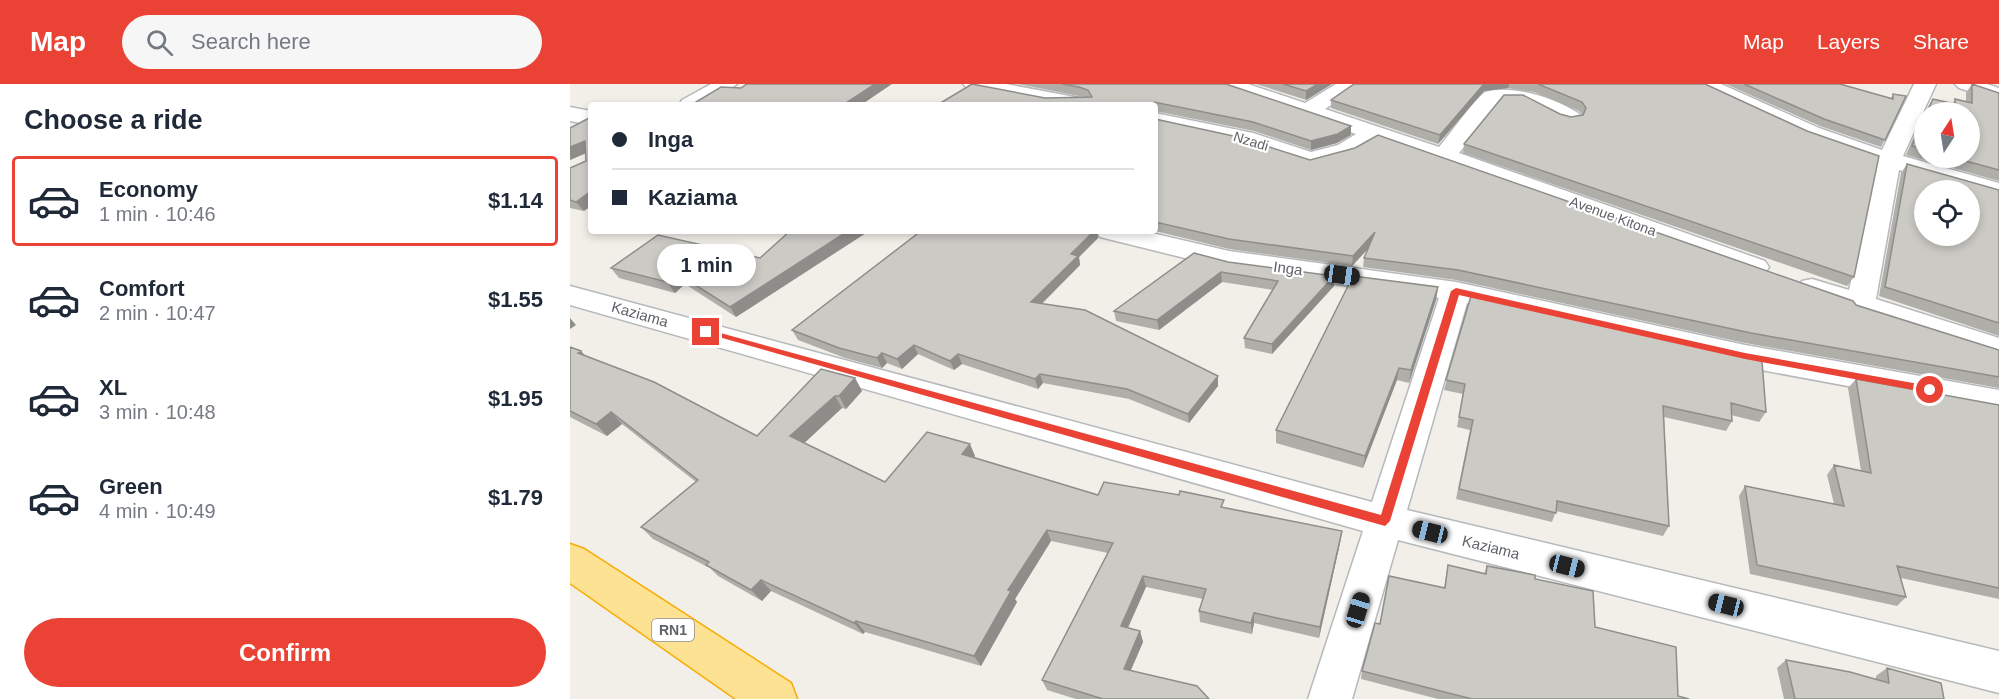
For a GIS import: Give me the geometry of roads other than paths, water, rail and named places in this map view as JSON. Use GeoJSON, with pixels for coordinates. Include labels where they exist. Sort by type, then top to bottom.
{"type":"FeatureCollection","features":[{"type":"Feature","properties":{"kind":"highway","name":"RN1"},"geometry":{"type":"LineString","coordinates":[[570,561],[775,699]]}},
{"type":"Feature","properties":{"kind":"street"},"geometry":{"type":"LineString","coordinates":[[695,102],[726,84]]}},
{"type":"Feature","properties":{"kind":"street"},"geometry":{"type":"LineString","coordinates":[[975,84],[1065,102]]}},
{"type":"Feature","properties":{"kind":"street","name":"Avenue Kitona"},"geometry":{"type":"LineString","coordinates":[[1227,84],[1444,156],[1860,305],[1999,350]]}},
{"type":"Feature","properties":{"kind":"street"},"geometry":{"type":"LineString","coordinates":[[1309,110],[1351,84]]}},
{"type":"Feature","properties":{"kind":"street"},"geometry":{"type":"LineString","coordinates":[[1704,84],[1769,116],[1889,160],[1999,191]]}},
{"type":"Feature","properties":{"kind":"street"},"geometry":{"type":"LineString","coordinates":[[1860,305],[1889,160],[1925,84]]}},
{"type":"Feature","properties":{"kind":"street"},"geometry":{"type":"LineString","coordinates":[[1966,84],[1999,95]]}},
{"type":"Feature","properties":{"kind":"street"},"geometry":{"type":"LineString","coordinates":[[1444,156],[1493,97],[1502,91],[1512,91],[1549,104],[1570,118]]}},
{"type":"Feature","properties":{"kind":"street"},"geometry":{"type":"LineString","coordinates":[[570,114],[588,117]]}},
{"type":"Feature","properties":{"kind":"street","name":"Nzadi"},"geometry":{"type":"LineString","coordinates":[[1158,121],[1245,138],[1310,160],[1346,150],[1376,133]]}},
{"type":"Feature","properties":{"kind":"street","name":"Inga"},"geometry":{"type":"LineString","coordinates":[[1121,234],[1229,260],[1456,291],[1745,356],[1999,402]]}},
{"type":"Feature","properties":{"kind":"street"},"geometry":{"type":"LineString","coordinates":[[1330,699],[1456,291]]}},
{"type":"Feature","properties":{"kind":"street","name":"Kaziama"},"geometry":{"type":"LineString","coordinates":[[570,295],[1385,521],[1999,672]]}}]}
